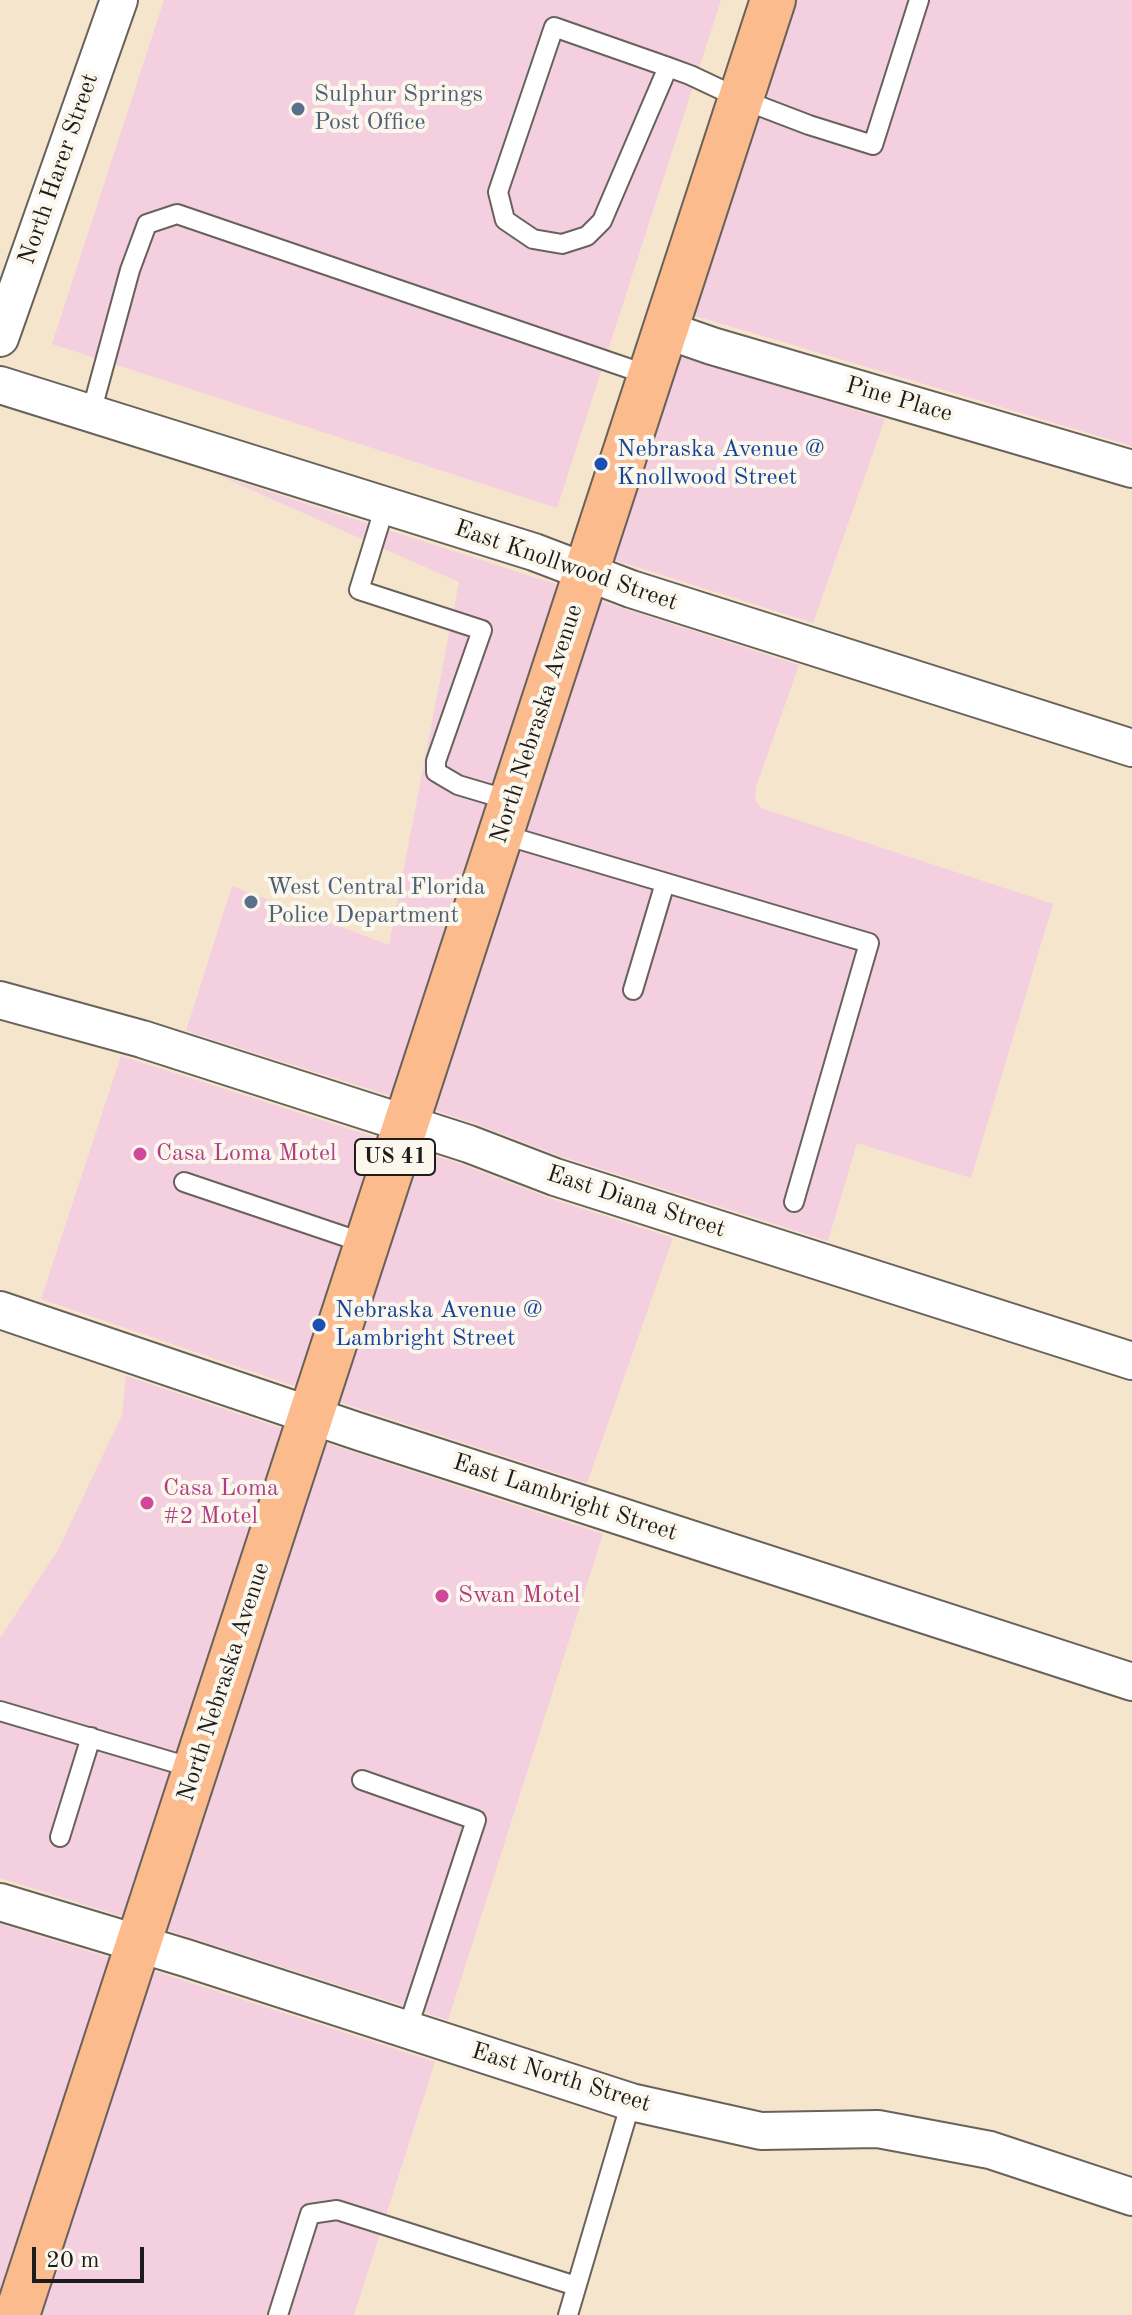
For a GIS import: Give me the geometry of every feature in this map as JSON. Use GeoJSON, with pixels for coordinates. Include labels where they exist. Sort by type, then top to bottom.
{"type":"FeatureCollection","features":[{"type":"Feature","properties":{"kind":"main road","name":"North Nebraska Avenue"},"geometry":{"type":"LineString","coordinates":[[18,2299],[139,1944],[773,0]]}},
{"type":"Feature","properties":{"kind":"street","name":"North Harer Street"},"geometry":{"type":"LineString","coordinates":[[0,338],[119,0]]}},
{"type":"Feature","properties":{"kind":"street","name":"Pine Place"},"geometry":{"type":"LineString","coordinates":[[666,330],[1132,469]]}},
{"type":"Feature","properties":{"kind":"street","name":"East Knollwood Street"},"geometry":{"type":"LineString","coordinates":[[0,385],[534,552],[587,573],[1132,748]]}},
{"type":"Feature","properties":{"kind":"street","name":"East Diana Street"},"geometry":{"type":"LineString","coordinates":[[0,1000],[142,1039],[469,1144],[555,1177],[1132,1361]]}},
{"type":"Feature","properties":{"kind":"street","name":"East Lambright Street"},"geometry":{"type":"LineString","coordinates":[[0,1310],[311,1415],[1132,1682]]}},
{"type":"Feature","properties":{"kind":"street","name":"East North Street"},"geometry":{"type":"LineString","coordinates":[[0,1902],[631,2102],[761,2131],[878,2129],[990,2150],[1132,2197]]}},
{"type":"Feature","properties":{"kind":"lane"},"geometry":{"type":"LineString","coordinates":[[668,67],[602,221],[587,236],[562,244],[533,239],[505,220],[498,192],[554,27],[668,67],[741,99],[873,145],[919,0]]}},
{"type":"Feature","properties":{"kind":"lane"},"geometry":{"type":"LineString","coordinates":[[91,413],[130,270],[147,224],[177,214],[651,376]]}},
{"type":"Feature","properties":{"kind":"lane"},"geometry":{"type":"LineString","coordinates":[[385,506],[359,590],[482,630],[436,761],[436,772],[507,818],[665,883],[869,943],[794,1202]]}},
{"type":"Feature","properties":{"kind":"lane"},"geometry":{"type":"LineString","coordinates":[[633,990],[665,883]]}},
{"type":"Feature","properties":{"kind":"lane"},"geometry":{"type":"LineString","coordinates":[[184,1182],[367,1244]]}},
{"type":"Feature","properties":{"kind":"lane"},"geometry":{"type":"LineString","coordinates":[[0,1711],[196,1769]]}},
{"type":"Feature","properties":{"kind":"lane"},"geometry":{"type":"LineString","coordinates":[[60,1837],[91,1737]]}},
{"type":"Feature","properties":{"kind":"lane"},"geometry":{"type":"LineString","coordinates":[[362,1780],[476,1820],[407,2030]]}},
{"type":"Feature","properties":{"kind":"lane"},"geometry":{"type":"LineString","coordinates":[[568,2315],[631,2102]]}},
{"type":"Feature","properties":{"kind":"lane"},"geometry":{"type":"LineString","coordinates":[[278,2315],[310,2214],[337,2210],[576,2286]]}},
{"type":"Feature","properties":{"kind":"shaded area"},"geometry":{"type":"Polygon","coordinates":[[[164,0],[721,0],[557,508],[52,344],[164,0]]]}},
{"type":"Feature","properties":{"kind":"shaded area"},"geometry":{"type":"Polygon","coordinates":[[[794,0],[1132,0],[1132,446],[692,315],[748,140],[751,141],[794,0]]]}},
{"type":"Feature","properties":{"kind":"shaded area"},"geometry":{"type":"Polygon","coordinates":[[[678,356],[885,419],[813,623],[612,559],[678,356]]]}},
{"type":"Feature","properties":{"kind":"shaded area"},"geometry":{"type":"Polygon","coordinates":[[[220,476],[562,586],[394,1097],[186,1031],[232,886],[389,945],[459,582],[220,476]]]}},
{"type":"Feature","properties":{"kind":"shaded area"},"geometry":{"type":"Polygon","coordinates":[[[598,600],[799,665],[756,787],[755,799],[761,808],[1053,904],[971,1178],[857,1143],[828,1241],[563,1157],[431,1109],[598,600]]]}},
{"type":"Feature","properties":{"kind":"shaded area"},"geometry":{"type":"Polygon","coordinates":[[[121,1056],[381,1139],[300,1388],[41,1299],[121,1056]]]}},
{"type":"Feature","properties":{"kind":"shaded area"},"geometry":{"type":"Polygon","coordinates":[[[418,1151],[673,1238],[587,1483],[336,1401],[418,1151]]]}},
{"type":"Feature","properties":{"kind":"shaded area"},"geometry":{"type":"Polygon","coordinates":[[[126,1376],[286,1430],[127,1918],[0,1878],[0,1638],[58,1550],[122,1415],[126,1376]]]}},
{"type":"Feature","properties":{"kind":"shaded area"},"geometry":{"type":"Polygon","coordinates":[[[323,1442],[603,1534],[448,2020],[164,1929],[323,1442]]]}},
{"type":"Feature","properties":{"kind":"shaded area"},"geometry":{"type":"Polygon","coordinates":[[[0,1924],[114,1959],[0,2306],[0,1924]]]}},
{"type":"Feature","properties":{"kind":"shaded area"},"geometry":{"type":"Polygon","coordinates":[[[151,1970],[435,2062],[354,2315],[38,2315],[151,1970]]]}},
{"type":"Feature","properties":{"kind":"place","name":"Sulphur Springs Post Office"},"geometry":{"type":"Point","coordinates":[298,109]}},
{"type":"Feature","properties":{"kind":"place","name":"Nebraska Avenue @ Knollwood Street"},"geometry":{"type":"Point","coordinates":[601,464]}},
{"type":"Feature","properties":{"kind":"place","name":"West Central Florida Police Department"},"geometry":{"type":"Point","coordinates":[251,902]}},
{"type":"Feature","properties":{"kind":"place","name":"Casa Loma Motel"},"geometry":{"type":"Point","coordinates":[140,1154]}},
{"type":"Feature","properties":{"kind":"place","name":"Nebraska Avenue @ Lambright Street"},"geometry":{"type":"Point","coordinates":[319,1325]}},
{"type":"Feature","properties":{"kind":"place","name":"Casa Loma #2 Motel"},"geometry":{"type":"Point","coordinates":[147,1503]}},
{"type":"Feature","properties":{"kind":"place","name":"Swan Motel"},"geometry":{"type":"Point","coordinates":[442,1596]}}]}
